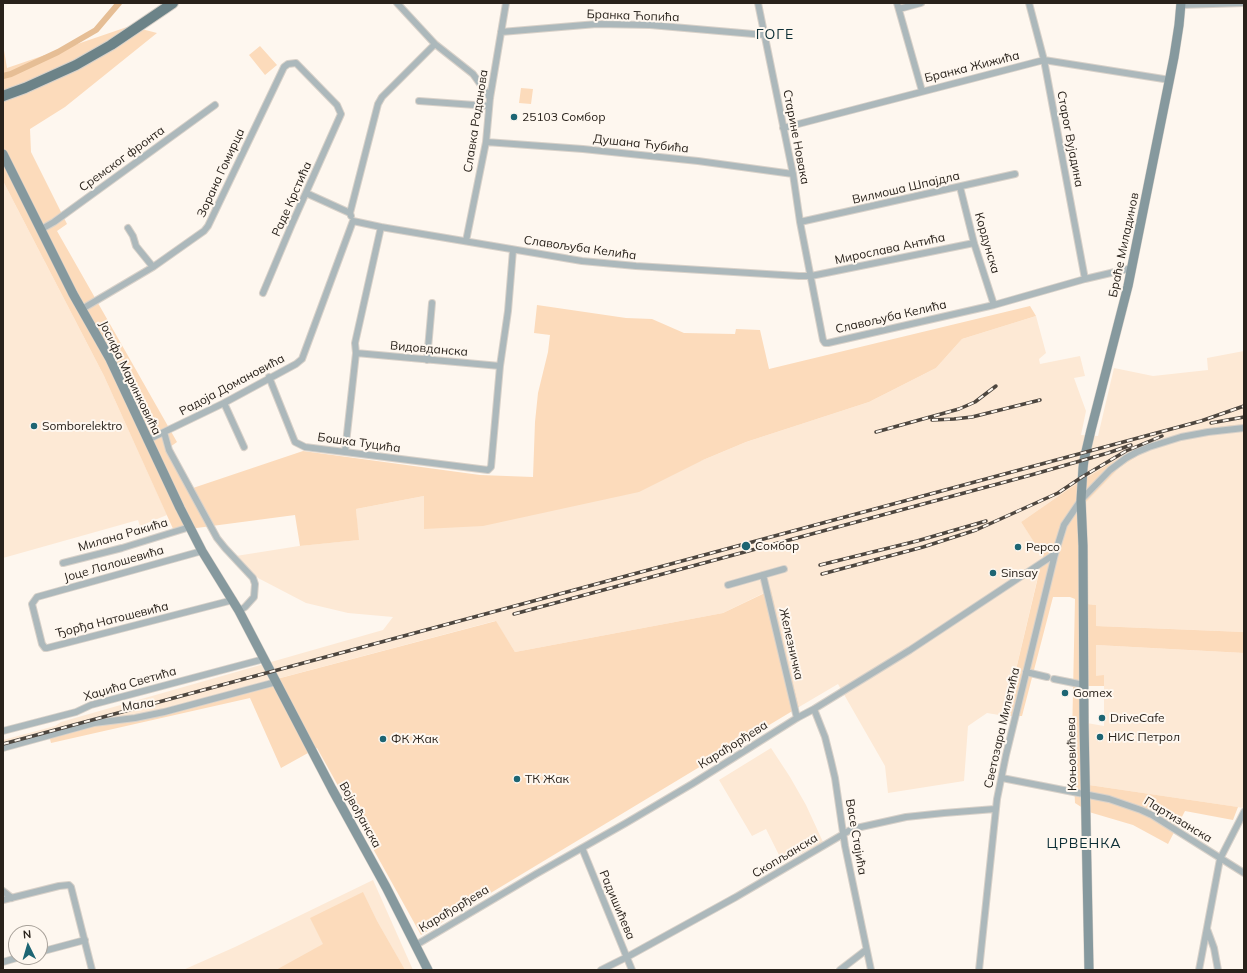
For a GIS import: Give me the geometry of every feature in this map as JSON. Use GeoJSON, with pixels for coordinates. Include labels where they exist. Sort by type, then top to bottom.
{"type":"FeatureCollection","features":[{"type":"Feature","properties":{"kind":"main road"},"geometry":{"type":"LineString","coordinates":[[3,96],[25,88],[76,65],[111,45],[172,3]]}},
{"type":"Feature","properties":{"kind":"main road","name":"Браће Миладинов"},"geometry":{"type":"LineString","coordinates":[[1082,489],[1084,460],[1132,268],[1170,80],[1177,41],[1181,4]]}},
{"type":"Feature","properties":{"kind":"main road","name":"Јосифа Маринковића"},"geometry":{"type":"LineString","coordinates":[[3,154],[40,230],[110,359],[147,440],[202,551],[233,600],[271,671]]}},
{"type":"Feature","properties":{"kind":"main road","name":"Коњовићева"},"geometry":{"type":"LineString","coordinates":[[1082,489],[1085,795],[1089,970]]}},
{"type":"Feature","properties":{"kind":"main road","name":"Војвођанска"},"geometry":{"type":"LineString","coordinates":[[271,671],[332,790],[386,887],[428,970]]}},
{"type":"Feature","properties":{"kind":"street"},"geometry":{"type":"LineString","coordinates":[[397,3],[435,44],[473,74],[490,98]]}},
{"type":"Feature","properties":{"kind":"street","name":"Славка Раданова"},"geometry":{"type":"LineString","coordinates":[[466,241],[486,142],[490,98],[506,3]]}},
{"type":"Feature","properties":{"kind":"street","name":"Старине Новака"},"geometry":{"type":"LineString","coordinates":[[758,3],[793,174],[800,222],[811,276]]}},
{"type":"Feature","properties":{"kind":"street"},"geometry":{"type":"LineString","coordinates":[[921,3],[898,6],[922,91]]}},
{"type":"Feature","properties":{"kind":"street","name":"Старог Вујадина"},"geometry":{"type":"LineString","coordinates":[[1029,3],[1044,60],[1085,279]]}},
{"type":"Feature","properties":{"kind":"street"},"geometry":{"type":"LineString","coordinates":[[1181,4],[1244,3]]}},
{"type":"Feature","properties":{"kind":"street","name":"Бранка Ћопића"},"geometry":{"type":"LineString","coordinates":[[501,32],[597,24],[650,25],[765,35]]}},
{"type":"Feature","properties":{"kind":"street"},"geometry":{"type":"LineString","coordinates":[[435,44],[382,97],[378,104],[350,213],[353,221],[513,250],[508,310],[500,366]]}},
{"type":"Feature","properties":{"kind":"street","name":"Бранка Жижића"},"geometry":{"type":"LineString","coordinates":[[783,128],[1044,60],[1170,80]]}},
{"type":"Feature","properties":{"kind":"street","name":"Зорана Гомирца"},"geometry":{"type":"LineString","coordinates":[[82,309],[153,267],[204,231],[208,226],[284,67],[292,63],[296,63],[336,105],[341,114]]}},
{"type":"Feature","properties":{"kind":"street"},"geometry":{"type":"LineString","coordinates":[[419,101],[489,106]]}},
{"type":"Feature","properties":{"kind":"street","name":"Сремског фронта"},"geometry":{"type":"LineString","coordinates":[[40,230],[54,222],[215,105]]}},
{"type":"Feature","properties":{"kind":"street","name":"Раде Крстића"},"geometry":{"type":"LineString","coordinates":[[263,293],[341,114]]}},
{"type":"Feature","properties":{"kind":"street","name":"Душана Ћубића"},"geometry":{"type":"LineString","coordinates":[[486,142],[698,161],[793,174]]}},
{"type":"Feature","properties":{"kind":"street","name":"Вилмоша Шпајдла"},"geometry":{"type":"LineString","coordinates":[[800,222],[1015,174]]}},
{"type":"Feature","properties":{"kind":"street","name":"Кордунска"},"geometry":{"type":"LineString","coordinates":[[960,187],[974,243],[994,305]]}},
{"type":"Feature","properties":{"kind":"street"},"geometry":{"type":"LineString","coordinates":[[306,193],[350,213]]}},
{"type":"Feature","properties":{"kind":"street","name":"Радоја Домановића"},"geometry":{"type":"LineString","coordinates":[[147,440],[224,403],[296,364],[302,359],[353,221]]}},
{"type":"Feature","properties":{"kind":"street"},"geometry":{"type":"LineString","coordinates":[[345,452],[356,353],[355,343],[381,227]]}},
{"type":"Feature","properties":{"kind":"street"},"geometry":{"type":"LineString","coordinates":[[128,228],[133,236],[136,246],[153,267]]}},
{"type":"Feature","properties":{"kind":"street","name":"Мирослава Антића"},"geometry":{"type":"LineString","coordinates":[[811,276],[974,243]]}},
{"type":"Feature","properties":{"kind":"street","name":"Славољуба Келића"},"geometry":{"type":"LineString","coordinates":[[513,250],[582,261],[636,266],[811,276],[823,340],[825,343],[994,305],[1085,279],[1132,268]]}},
{"type":"Feature","properties":{"kind":"street"},"geometry":{"type":"LineString","coordinates":[[427,360],[432,303]]}},
{"type":"Feature","properties":{"kind":"street","name":"Видовданска"},"geometry":{"type":"LineString","coordinates":[[356,353],[500,366]]}},
{"type":"Feature","properties":{"kind":"street","name":"Бошка Туцића"},"geometry":{"type":"LineString","coordinates":[[269,378],[295,442],[305,447],[484,470],[490,469],[491,467],[500,366]]}},
{"type":"Feature","properties":{"kind":"street"},"geometry":{"type":"LineString","coordinates":[[224,403],[244,447]]}},
{"type":"Feature","properties":{"kind":"street","name":"Светозара Милетића"},"geometry":{"type":"LineString","coordinates":[[979,970],[995,809],[1026,672],[1055,554],[1064,525],[1081,500],[1110,470],[1137,452],[1181,437],[1244,428]]}},
{"type":"Feature","properties":{"kind":"street","name":"Јосифа Маринковића"},"geometry":{"type":"LineString","coordinates":[[164,432],[169,450],[217,538],[253,578],[255,584],[254,597],[239,611]]}},
{"type":"Feature","properties":{"kind":"street","name":"Милана Ракића"},"geometry":{"type":"LineString","coordinates":[[63,563],[122,548],[190,527]]}},
{"type":"Feature","properties":{"kind":"street","name":"Јоце Лалошевића"},"geometry":{"type":"LineString","coordinates":[[34,601],[37,597],[202,551]]}},
{"type":"Feature","properties":{"kind":"street","name":"Карађорђева"},"geometry":{"type":"LineString","coordinates":[[416,945],[698,780],[797,718],[814,710],[910,650],[1055,554]]}},
{"type":"Feature","properties":{"kind":"street"},"geometry":{"type":"LineString","coordinates":[[728,585],[784,569]]}},
{"type":"Feature","properties":{"kind":"street","name":"Железничка"},"geometry":{"type":"LineString","coordinates":[[763,575],[797,718]]}},
{"type":"Feature","properties":{"kind":"street","name":"Ђорђа Натошевића"},"geometry":{"type":"LineString","coordinates":[[34,601],[32,604],[42,644],[45,648],[47,648],[233,600]]}},
{"type":"Feature","properties":{"kind":"street","name":"Хаџића Светића"},"geometry":{"type":"LineString","coordinates":[[3,731],[76,712],[91,705],[264,659]]}},
{"type":"Feature","properties":{"kind":"street"},"geometry":{"type":"LineString","coordinates":[[1026,672],[1047,677]]}},
{"type":"Feature","properties":{"kind":"street"},"geometry":{"type":"LineString","coordinates":[[1054,679],[1084,685]]}},
{"type":"Feature","properties":{"kind":"street","name":"Мала"},"geometry":{"type":"LineString","coordinates":[[3,748],[94,723],[135,718],[164,712],[276,682]]}},
{"type":"Feature","properties":{"kind":"street","name":"Васе Стајића"},"geometry":{"type":"LineString","coordinates":[[814,710],[820,722],[835,778],[843,834],[871,970]]}},
{"type":"Feature","properties":{"kind":"street","name":"Партизанска"},"geometry":{"type":"LineString","coordinates":[[1002,778],[1119,802],[1141,810],[1152,815],[1244,873]]}},
{"type":"Feature","properties":{"kind":"street","name":"Скопљанска"},"geometry":{"type":"LineString","coordinates":[[602,970],[736,897],[852,829],[906,817],[995,809]]}},
{"type":"Feature","properties":{"kind":"street"},"geometry":{"type":"LineString","coordinates":[[1199,970],[1220,858],[1244,812]]}},
{"type":"Feature","properties":{"kind":"street","name":"Радишићева"},"geometry":{"type":"LineString","coordinates":[[582,848],[632,970]]}},
{"type":"Feature","properties":{"kind":"street"},"geometry":{"type":"LineString","coordinates":[[3,900],[59,886],[69,885],[71,887],[92,970]]}},
{"type":"Feature","properties":{"kind":"street"},"geometry":{"type":"LineString","coordinates":[[3,891],[12,898]]}},
{"type":"Feature","properties":{"kind":"street"},"geometry":{"type":"LineString","coordinates":[[1207,928],[1214,948],[1218,970]]}},
{"type":"Feature","properties":{"kind":"street"},"geometry":{"type":"LineString","coordinates":[[48,950],[85,940]]}},
{"type":"Feature","properties":{"kind":"street"},"geometry":{"type":"LineString","coordinates":[[840,970],[866,950]]}},
{"type":"Feature","properties":{"kind":"shaded area"},"geometry":{"type":"Polygon","coordinates":[[[130,26],[157,33],[65,107],[30,129],[31,152],[67,224],[57,231],[177,442],[170,447],[193,488],[303,451],[480,475],[533,477],[535,422],[538,393],[548,352],[550,335],[534,333],[537,305],[626,318],[652,319],[684,333],[735,334],[736,329],[760,330],[769,369],[1030,306],[1036,316],[962,339],[936,368],[869,402],[746,442],[703,460],[639,492],[483,526],[424,529],[424,496],[356,509],[359,540],[300,546],[295,515],[174,531],[104,376],[3,181],[3,44],[7,68],[130,26]]]}},
{"type":"Feature","properties":{"kind":"shaded area"},"geometry":{"type":"Polygon","coordinates":[[[260,46],[277,65],[265,75],[249,55],[260,46]]]}},
{"type":"Feature","properties":{"kind":"shaded area"},"geometry":{"type":"Polygon","coordinates":[[[521,88],[533,89],[531,104],[519,103],[521,88]]]}},
{"type":"Feature","properties":{"kind":"shaded area"},"geometry":{"type":"Polygon","coordinates":[[[3,181],[104,376],[167,515],[140,526],[138,520],[3,558],[3,181]]]}},
{"type":"Feature","properties":{"kind":"shaded area"},"geometry":{"type":"Polygon","coordinates":[[[1036,316],[1046,353],[1039,359],[1040,364],[1080,356],[1085,376],[1074,378],[1086,411],[1081,435],[1098,436],[1114,368],[1153,376],[1208,370],[1207,358],[1244,351],[1244,424],[1207,428],[1107,465],[1070,488],[1021,522],[1043,555],[1005,716],[987,713],[968,726],[964,781],[888,793],[885,766],[838,684],[799,707],[770,590],[723,613],[515,652],[495,621],[118,721],[3,747],[3,740],[55,726],[61,722],[383,630],[393,617],[348,613],[306,603],[258,578],[236,556],[299,546],[358,540],[356,509],[424,496],[703,460],[746,442],[869,402],[936,368],[962,339],[1036,316]]]}},
{"type":"Feature","properties":{"kind":"shaded area"},"geometry":{"type":"Polygon","coordinates":[[[1244,424],[1244,431],[1193,437],[1147,451],[1119,468],[1084,504],[1087,604],[1096,605],[1096,626],[1244,632],[1244,653],[1096,645],[1096,676],[1104,675],[1104,686],[1086,686],[1089,785],[1238,807],[1233,820],[1185,811],[1168,844],[1133,825],[1089,812],[1075,803],[1072,738],[1075,599],[1070,597],[1053,597],[1022,716],[1005,716],[1043,556],[1021,522],[1070,488],[1107,465],[1140,448],[1157,441],[1207,428],[1244,424]]]}},
{"type":"Feature","properties":{"kind":"shaded area"},"geometry":{"type":"Polygon","coordinates":[[[1244,431],[1244,632],[1096,626],[1096,605],[1087,604],[1084,503],[1119,468],[1147,451],[1193,437],[1244,431]]]}},
{"type":"Feature","properties":{"kind":"shaded area"},"geometry":{"type":"Polygon","coordinates":[[[771,590],[799,707],[421,935],[317,748],[281,768],[250,698],[51,743],[49,735],[118,721],[496,621],[515,652],[723,613],[771,590]]]}},
{"type":"Feature","properties":{"kind":"shaded area"},"geometry":{"type":"Polygon","coordinates":[[[1096,645],[1244,653],[1244,808],[1089,785],[1087,723],[1104,726],[1104,676],[1096,676],[1096,645]]]}},
{"type":"Feature","properties":{"kind":"shaded area"},"geometry":{"type":"Polygon","coordinates":[[[771,748],[806,805],[823,842],[783,863],[766,829],[752,836],[719,780],[771,748]]]}},
{"type":"Feature","properties":{"kind":"shaded area"},"geometry":{"type":"Polygon","coordinates":[[[373,880],[413,970],[183,970],[235,947],[373,880]]]}},
{"type":"Feature","properties":{"kind":"shaded area"},"geometry":{"type":"Polygon","coordinates":[[[363,892],[377,921],[405,970],[276,970],[323,944],[310,918],[363,892]]]}},
{"type":"Feature","properties":{"kind":"waterway"},"geometry":{"type":"LineString","coordinates":[[3,76],[11,74],[58,52],[96,30],[119,3]]}},
{"type":"Feature","properties":{"kind":"railway"},"geometry":{"type":"LineString","coordinates":[[876,432],[959,409],[975,402],[996,386]]}},
{"type":"Feature","properties":{"kind":"railway"},"geometry":{"type":"LineString","coordinates":[[932,420],[972,417],[1040,400]]}},
{"type":"Feature","properties":{"kind":"railway"},"geometry":{"type":"LineString","coordinates":[[3,744],[1201,421],[1244,406]]}},
{"type":"Feature","properties":{"kind":"railway"},"geometry":{"type":"LineString","coordinates":[[1211,423],[1244,417]]}},
{"type":"Feature","properties":{"kind":"railway"},"geometry":{"type":"LineString","coordinates":[[822,574],[923,547],[976,530],[1058,493],[1126,451],[1162,436]]}},
{"type":"Feature","properties":{"kind":"railway"},"geometry":{"type":"LineString","coordinates":[[514,614],[1031,475],[1131,445]]}},
{"type":"Feature","properties":{"kind":"railway"},"geometry":{"type":"LineString","coordinates":[[820,565],[917,541],[986,521]]}},
{"type":"Feature","properties":{"kind":"place","name":"25103 Сомбор"},"geometry":{"type":"Point","coordinates":[514,117]}},
{"type":"Feature","properties":{"kind":"place","name":"Somborelektro"},"geometry":{"type":"Point","coordinates":[34,426]}},
{"type":"Feature","properties":{"kind":"place","name":"Сомбор"},"geometry":{"type":"Point","coordinates":[746,546]}},
{"type":"Feature","properties":{"kind":"place","name":"Pepco"},"geometry":{"type":"Point","coordinates":[1018,547]}},
{"type":"Feature","properties":{"kind":"place","name":"Sinsay"},"geometry":{"type":"Point","coordinates":[993,573]}},
{"type":"Feature","properties":{"kind":"place","name":"Gomex"},"geometry":{"type":"Point","coordinates":[1065,693]}},
{"type":"Feature","properties":{"kind":"place","name":"DriveCafe"},"geometry":{"type":"Point","coordinates":[1102,718]}},
{"type":"Feature","properties":{"kind":"place","name":"НИС Петрол"},"geometry":{"type":"Point","coordinates":[1100,737]}},
{"type":"Feature","properties":{"kind":"place","name":"ФК Жак"},"geometry":{"type":"Point","coordinates":[383,739]}},
{"type":"Feature","properties":{"kind":"place","name":"ТК Жак"},"geometry":{"type":"Point","coordinates":[517,779]}},
{"type":"Feature","properties":{"kind":"district","name":"ГОГЕ"},"geometry":{"type":"Point","coordinates":[775,35]}},
{"type":"Feature","properties":{"kind":"district","name":"ЦРВЕНКА"},"geometry":{"type":"Point","coordinates":[1084,844]}}]}
